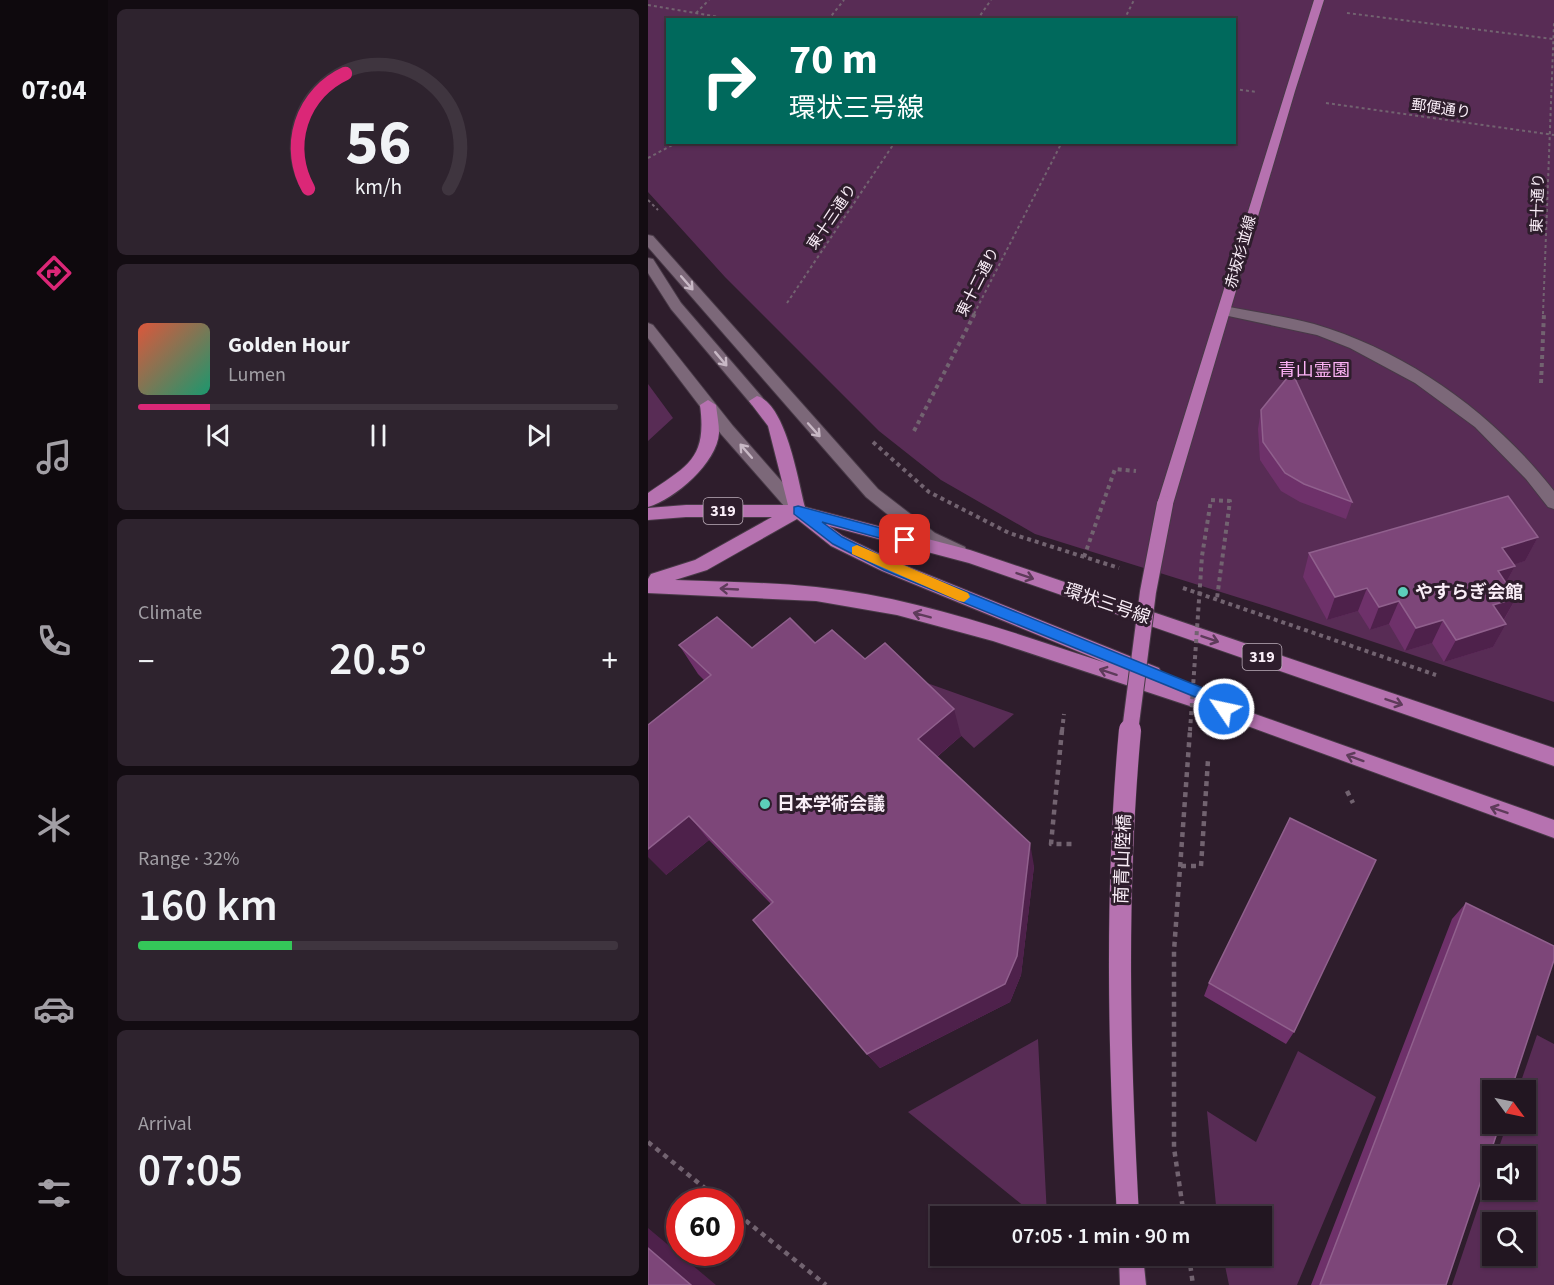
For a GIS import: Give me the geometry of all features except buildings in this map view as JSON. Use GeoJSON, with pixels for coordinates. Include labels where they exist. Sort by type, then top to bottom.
{"type":"FeatureCollection","features":[{"type":"Feature","properties":{"kind":"main road","name":"赤坂杉並線"},"geometry":{"type":"LineString","coordinates":[[1166,504],[1288,91],[1319,0]]}},
{"type":"Feature","properties":{"kind":"main road"},"geometry":{"type":"LineString","coordinates":[[757,401],[775,424],[798,511],[837,541],[888,566],[1210,697],[1224,709]]}},
{"type":"Feature","properties":{"kind":"main road"},"geometry":{"type":"LineString","coordinates":[[648,501],[696,466],[711,433],[708,405]]}},
{"type":"Feature","properties":{"kind":"main road","name":"南青山陸橋"},"geometry":{"type":"LineString","coordinates":[[1128,1206],[1120,994],[1125,797],[1141,636],[1166,504]]}},
{"type":"Feature","properties":{"kind":"main road","name":"環状三号線"},"geometry":{"type":"LineString","coordinates":[[648,514],[798,511],[970,557],[1554,757]]}},
{"type":"Feature","properties":{"kind":"main road"},"geometry":{"type":"LineString","coordinates":[[648,580],[672,576],[701,565],[798,511]]}},
{"type":"Feature","properties":{"kind":"main road"},"geometry":{"type":"LineString","coordinates":[[648,586],[816,594],[897,608],[993,634],[1224,709],[1554,829]]}},
{"type":"Feature","properties":{"kind":"main road"},"geometry":{"type":"LineString","coordinates":[[1132,1266],[1133,1285]]}},
{"type":"Feature","properties":{"kind":"street"},"geometry":{"type":"LineString","coordinates":[[648,239],[872,493],[929,538],[970,557]]}},
{"type":"Feature","properties":{"kind":"street"},"geometry":{"type":"LineString","coordinates":[[648,262],[676,306],[757,401]]}},
{"type":"Feature","properties":{"kind":"street"},"geometry":{"type":"LineString","coordinates":[[1224,311],[1319,331],[1351,342],[1395,364],[1462,410],[1491,434],[1543,488],[1554,503]]}},
{"type":"Feature","properties":{"kind":"street"},"geometry":{"type":"LineString","coordinates":[[648,328],[708,405],[798,511]]}},
{"type":"Feature","properties":{"kind":"path"},"geometry":{"type":"LineString","coordinates":[[696,13],[709,0]]}},
{"type":"Feature","properties":{"kind":"path"},"geometry":{"type":"LineString","coordinates":[[830,18],[844,0]]}},
{"type":"Feature","properties":{"kind":"path"},"geometry":{"type":"LineString","coordinates":[[979,18],[991,0]]}},
{"type":"Feature","properties":{"kind":"path"},"geometry":{"type":"LineString","coordinates":[[1125,18],[1134,0]]}},
{"type":"Feature","properties":{"kind":"path"},"geometry":{"type":"LineString","coordinates":[[648,5],[725,18]]}},
{"type":"Feature","properties":{"kind":"path"},"geometry":{"type":"LineString","coordinates":[[1347,13],[1554,39]]}},
{"type":"Feature","properties":{"kind":"path","name":"東十通り"},"geometry":{"type":"LineString","coordinates":[[1541,383],[1552,135],[1554,23]]}},
{"type":"Feature","properties":{"kind":"path"},"geometry":{"type":"LineString","coordinates":[[1236,89],[1257,92]]}},
{"type":"Feature","properties":{"kind":"path","name":"郵便通り"},"geometry":{"type":"LineString","coordinates":[[1326,103],[1552,135]]}},
{"type":"Feature","properties":{"kind":"path"},"geometry":{"type":"LineString","coordinates":[[648,158],[674,144]]}},
{"type":"Feature","properties":{"kind":"path","name":"東十三通り"},"geometry":{"type":"LineString","coordinates":[[787,303],[894,144]]}},
{"type":"Feature","properties":{"kind":"path","name":"東十二通り"},"geometry":{"type":"LineString","coordinates":[[914,431],[1061,144]]}},
{"type":"Feature","properties":{"kind":"path"},"geometry":{"type":"LineString","coordinates":[[1084,557],[1116,469],[1136,471]]}},
{"type":"Feature","properties":{"kind":"path"},"geometry":{"type":"LineString","coordinates":[[1183,1206],[1174,1148],[1174,951],[1202,556],[1211,500],[1230,501],[1217,598]]}},
{"type":"Feature","properties":{"kind":"path"},"geometry":{"type":"LineString","coordinates":[[1064,714],[1051,844],[1072,844]]}},
{"type":"Feature","properties":{"kind":"path"},"geometry":{"type":"LineString","coordinates":[[1183,729],[1195,733]]}},
{"type":"Feature","properties":{"kind":"path"},"geometry":{"type":"LineString","coordinates":[[1181,866],[1201,866],[1208,760]]}},
{"type":"Feature","properties":{"kind":"path"},"geometry":{"type":"LineString","coordinates":[[1342,782],[1353,803]]}},
{"type":"Feature","properties":{"kind":"path"},"geometry":{"type":"LineString","coordinates":[[648,1142],[705,1188]]}},
{"type":"Feature","properties":{"kind":"path"},"geometry":{"type":"LineString","coordinates":[[744,1219],[826,1285]]}},
{"type":"Feature","properties":{"kind":"path"},"geometry":{"type":"LineString","coordinates":[[1190,1266],[1193,1285]]}},
{"type":"Feature","properties":{"kind":"green space","name":"青山霊園"},"geometry":{"type":"Polygon","coordinates":[[[648,0],[1554,0],[1554,702],[1278,610],[1035,534],[941,480],[879,431],[725,277],[648,192],[648,0]]]}},
{"type":"Feature","properties":{"kind":"green space"},"geometry":{"type":"Polygon","coordinates":[[[648,384],[673,418],[648,441],[648,384]]]}},
{"type":"Feature","properties":{"kind":"green space"},"geometry":{"type":"Polygon","coordinates":[[[913,678],[1014,714],[974,748],[917,694],[913,678]]]}},
{"type":"Feature","properties":{"kind":"green space"},"geometry":{"type":"Polygon","coordinates":[[[1537,1035],[1554,1044],[1554,1285],[1452,1285],[1482,1196],[1482,1200],[1536,1200],[1536,1146],[1499,1146],[1504,1134],[1536,1134],[1536,1080],[1521,1080],[1537,1035]]]}},
{"type":"Feature","properties":{"kind":"green space"},"geometry":{"type":"Polygon","coordinates":[[[1038,1039],[1046,1206],[1024,1206],[908,1112],[1038,1039]]]}},
{"type":"Feature","properties":{"kind":"green space"},"geometry":{"type":"Polygon","coordinates":[[[1298,1051],[1376,1097],[1297,1285],[1229,1285],[1225,1266],[1272,1266],[1272,1206],[1216,1206],[1207,1111],[1256,1142],[1298,1051]]]}},
{"type":"Feature","properties":{"kind":"slow traffic"},"geometry":{"type":"LineString","coordinates":[[857,550],[888,566],[964,597]]}},
{"type":"Feature","properties":{"kind":"place","name":"やすらぎ会館"},"geometry":{"type":"Point","coordinates":[1403,592]}},
{"type":"Feature","properties":{"kind":"place","name":"日本学術会議"},"geometry":{"type":"Point","coordinates":[765,804]}},
{"type":"Feature","properties":{"kind":"route"},"geometry":{"type":"LineString","coordinates":[[905,540],[798,511],[837,541],[888,566],[1210,697],[1224,709]]}}]}
